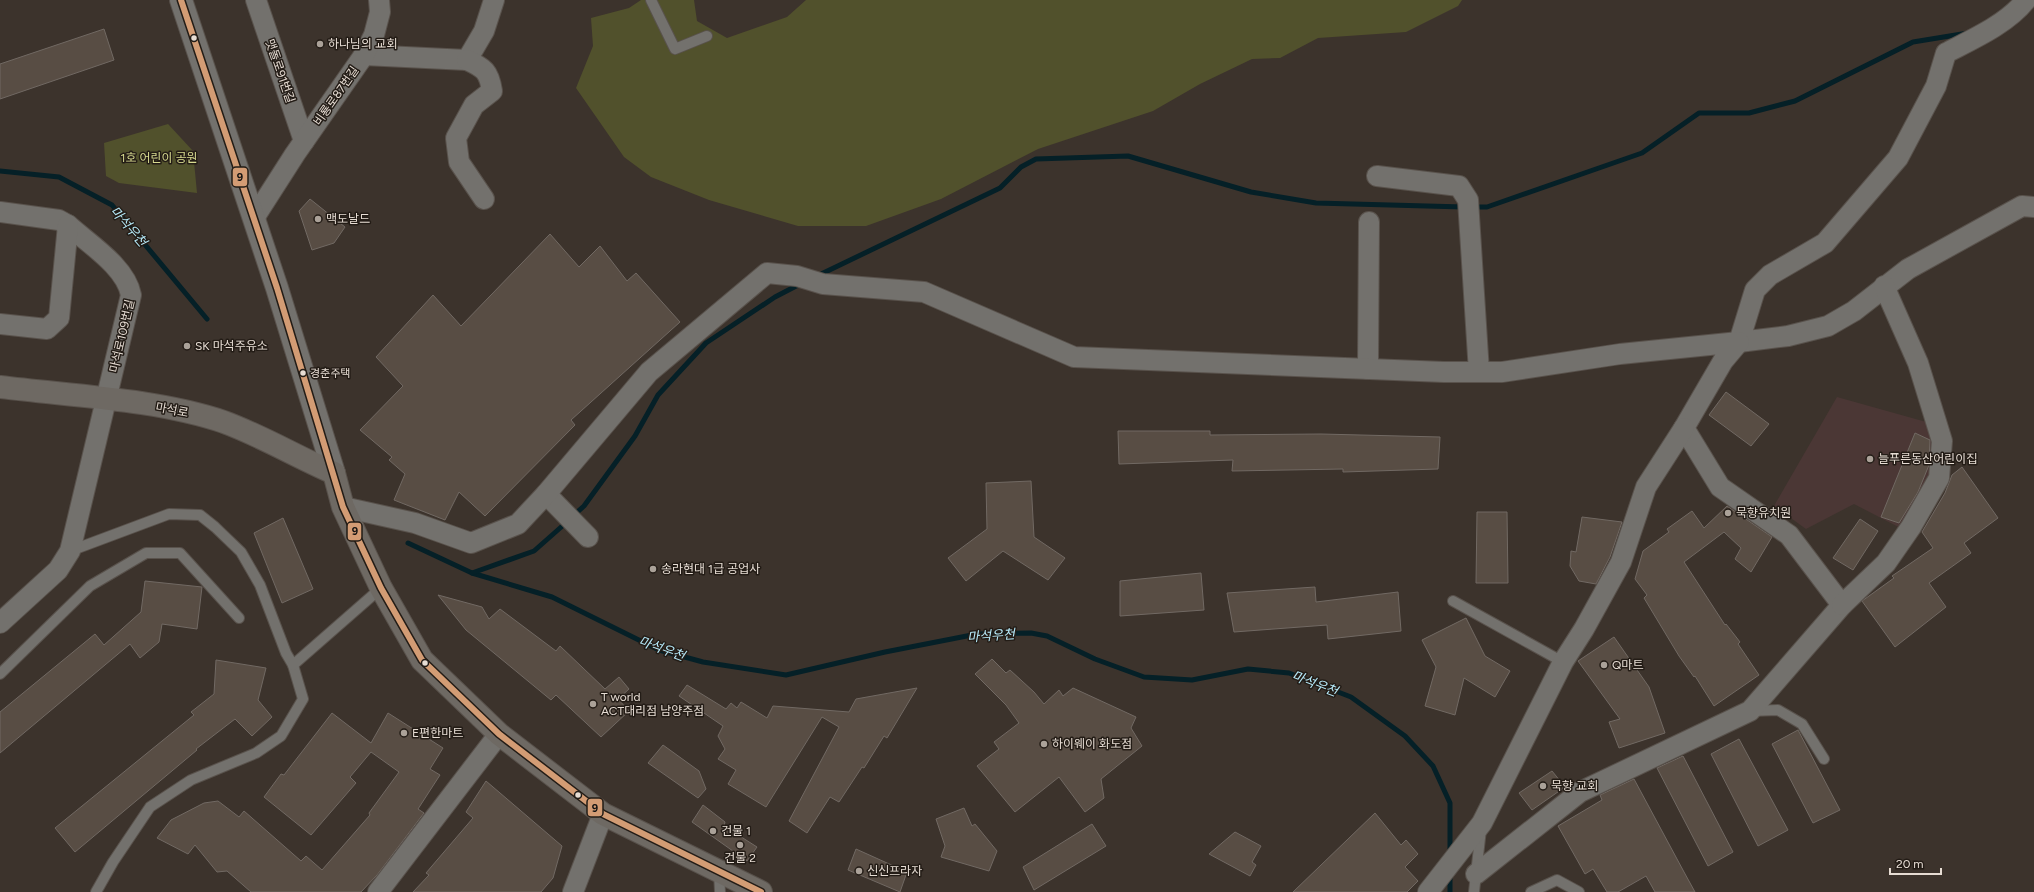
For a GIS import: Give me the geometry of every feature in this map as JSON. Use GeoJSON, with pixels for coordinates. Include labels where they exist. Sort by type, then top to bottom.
{"type":"FeatureCollection","features":[{"type":"Feature","properties":{"kind":"main road","name":"마석로"},"geometry":{"type":"LineString","coordinates":[[0,388],[108,400],[188,412],[224,423],[334,473]]}},
{"type":"Feature","properties":{"kind":"main road"},"geometry":{"type":"LineString","coordinates":[[334,473],[343,507],[381,588],[422,660],[499,734],[602,814],[720,882],[761,892]]}},
{"type":"Feature","properties":{"kind":"street"},"geometry":{"type":"LineString","coordinates":[[181,0],[277,288],[334,473]]}},
{"type":"Feature","properties":{"kind":"street","name":"맷돌로91번길"},"geometry":{"type":"LineString","coordinates":[[256,0],[304,141]]}},
{"type":"Feature","properties":{"kind":"street"},"geometry":{"type":"LineString","coordinates":[[364,55],[374,35],[380,12],[379,0]]}},
{"type":"Feature","properties":{"kind":"street"},"geometry":{"type":"LineString","coordinates":[[484,199],[459,162],[456,138],[474,105],[492,91],[490,81],[482,67],[467,60],[484,31],[494,0]]}},
{"type":"Feature","properties":{"kind":"street"},"geometry":{"type":"LineString","coordinates":[[1428,892],[1482,823],[1563,662],[1584,629],[1621,562],[1646,487],[1684,428],[1723,361],[1740,342],[1755,290],[1770,275],[1825,243],[1898,158],[1936,86],[1946,53],[2000,22],[2021,7],[2026,0]]}},
{"type":"Feature","properties":{"kind":"street","name":"비룡로87번길"},"geometry":{"type":"LineString","coordinates":[[254,218],[304,141],[364,55],[467,60]]}},
{"type":"Feature","properties":{"kind":"street"},"geometry":{"type":"LineString","coordinates":[[1376,176],[1460,186],[1468,200],[1471,226],[1479,372]]}},
{"type":"Feature","properties":{"kind":"street"},"geometry":{"type":"LineString","coordinates":[[343,507],[416,524],[471,542],[518,524],[546,494],[649,372],[767,273],[797,276],[823,284],[924,292],[1074,357],[1368,369],[1502,372],[1620,354],[1788,336],[1828,326],[1854,311],[1884,286],[1908,269],[2022,206],[2034,207]]}},
{"type":"Feature","properties":{"kind":"street","name":"마석로109번길"},"geometry":{"type":"LineString","coordinates":[[0,212],[59,220],[68,225],[123,274],[130,285],[131,295],[108,400],[70,551],[58,570],[0,623]]}},
{"type":"Feature","properties":{"kind":"street"},"geometry":{"type":"LineString","coordinates":[[1368,369],[1369,222]]}},
{"type":"Feature","properties":{"kind":"street"},"geometry":{"type":"LineString","coordinates":[[0,324],[47,329],[59,318],[68,225]]}},
{"type":"Feature","properties":{"kind":"street"},"geometry":{"type":"LineString","coordinates":[[1475,883],[1580,792],[1750,711],[1842,605],[1886,563],[1911,528],[1939,478],[1942,441],[1918,363],[1884,286]]}},
{"type":"Feature","properties":{"kind":"street"},"geometry":{"type":"LineString","coordinates":[[1684,428],[1720,487],[1789,535],[1842,605]]}},
{"type":"Feature","properties":{"kind":"street"},"geometry":{"type":"LineString","coordinates":[[546,494],[583,532]]}},
{"type":"Feature","properties":{"kind":"street"},"geometry":{"type":"LineString","coordinates":[[378,892],[499,734]]}},
{"type":"Feature","properties":{"kind":"street"},"geometry":{"type":"LineString","coordinates":[[573,892],[602,814]]}},
{"type":"Feature","properties":{"kind":"lane"},"geometry":{"type":"LineString","coordinates":[[651,0],[675,49],[707,36]]}},
{"type":"Feature","properties":{"kind":"lane"},"geometry":{"type":"LineString","coordinates":[[70,551],[168,514],[200,515],[216,527],[241,552],[260,585],[292,665],[303,699],[281,736],[256,753],[191,780],[150,807],[113,862],[96,892]]}},
{"type":"Feature","properties":{"kind":"lane"},"geometry":{"type":"LineString","coordinates":[[0,674],[90,586],[146,553],[180,553],[239,618]]}},
{"type":"Feature","properties":{"kind":"lane"},"geometry":{"type":"LineString","coordinates":[[292,665],[381,588]]}},
{"type":"Feature","properties":{"kind":"lane"},"geometry":{"type":"LineString","coordinates":[[1454,601],[1563,662]]}},
{"type":"Feature","properties":{"kind":"lane"},"geometry":{"type":"LineString","coordinates":[[1750,711],[1778,710],[1802,724],[1824,759]]}},
{"type":"Feature","properties":{"kind":"lane"},"geometry":{"type":"LineString","coordinates":[[1475,883],[1482,823]]}},
{"type":"Feature","properties":{"kind":"lane"},"geometry":{"type":"LineString","coordinates":[[1531,892],[1558,880],[1578,892]]}},
{"type":"Feature","properties":{"kind":"shaded area","name":"늘푸른동산어린이집"},"geometry":{"type":"Polygon","coordinates":[[[1837,397],[1937,425],[1942,441],[1908,532],[1854,504],[1806,529],[1774,506],[1837,397]]]}},
{"type":"Feature","properties":{"kind":"green space"},"geometry":{"type":"Polygon","coordinates":[[[641,0],[694,0],[697,21],[727,38],[787,17],[806,0],[1462,0],[1458,6],[1406,32],[1318,38],[1280,58],[1252,59],[1200,84],[1153,111],[1038,149],[941,199],[866,226],[798,226],[709,200],[651,177],[624,157],[576,88],[593,46],[591,18],[629,8],[641,0]]]}},
{"type":"Feature","properties":{"kind":"green space","name":"1호 어린이 공원"},"geometry":{"type":"Polygon","coordinates":[[[168,124],[193,151],[197,193],[119,183],[106,176],[104,143],[168,124]]]}},
{"type":"Feature","properties":{"kind":"building"},"geometry":{"type":"Polygon","coordinates":[[[104,29],[114,60],[0,99],[0,64],[104,29]]]}},
{"type":"Feature","properties":{"kind":"building","name":"맥도날드"},"geometry":{"type":"Polygon","coordinates":[[[310,199],[345,227],[334,243],[312,250],[299,211],[310,199]]]}},
{"type":"Feature","properties":{"kind":"building"},"geometry":{"type":"Polygon","coordinates":[[[550,234],[579,267],[600,246],[627,281],[636,273],[680,322],[571,420],[575,425],[485,516],[459,492],[445,520],[394,500],[405,474],[389,460],[392,457],[360,430],[403,386],[376,357],[433,295],[461,326],[550,234]]]}},
{"type":"Feature","properties":{"kind":"building"},"geometry":{"type":"Polygon","coordinates":[[[1726,392],[1769,424],[1751,446],[1709,415],[1726,392]]]}},
{"type":"Feature","properties":{"kind":"building"},"geometry":{"type":"Polygon","coordinates":[[[1118,431],[1210,431],[1210,435],[1321,434],[1440,437],[1438,469],[1343,472],[1343,469],[1232,471],[1233,460],[1119,464],[1118,431]]]}},
{"type":"Feature","properties":{"kind":"building","name":"늘푸른동산어린이집"},"geometry":{"type":"Polygon","coordinates":[[[1915,433],[1930,440],[1929,465],[1918,492],[1899,523],[1881,517],[1915,433]]]}},
{"type":"Feature","properties":{"kind":"building"},"geometry":{"type":"Polygon","coordinates":[[[1962,467],[1998,518],[1964,543],[1971,553],[1929,583],[1946,607],[1895,647],[1862,601],[1894,578],[1892,576],[1933,548],[1922,532],[1945,493],[1952,475],[1962,467]]]}},
{"type":"Feature","properties":{"kind":"building"},"geometry":{"type":"Polygon","coordinates":[[[1031,481],[1034,537],[1065,558],[1048,580],[1003,551],[966,581],[948,558],[987,529],[986,483],[1031,481]]]}},
{"type":"Feature","properties":{"kind":"building"},"geometry":{"type":"Polygon","coordinates":[[[1727,506],[1772,537],[1751,572],[1735,559],[1741,548],[1724,532],[1684,562],[1725,625],[1726,624],[1740,642],[1738,644],[1759,675],[1714,706],[1695,676],[1694,677],[1679,656],[1644,598],[1647,595],[1635,579],[1643,551],[1669,532],[1667,529],[1692,511],[1704,528],[1727,506]]]}},
{"type":"Feature","properties":{"kind":"building"},"geometry":{"type":"Polygon","coordinates":[[[1477,512],[1507,512],[1508,583],[1476,583],[1477,512]]]}},
{"type":"Feature","properties":{"kind":"building"},"geometry":{"type":"Polygon","coordinates":[[[1582,517],[1622,522],[1610,557],[1596,584],[1579,581],[1570,566],[1571,551],[1576,552],[1582,517]]]}},
{"type":"Feature","properties":{"kind":"building"},"geometry":{"type":"Polygon","coordinates":[[[283,518],[313,589],[282,603],[254,533],[283,518]]]}},
{"type":"Feature","properties":{"kind":"building"},"geometry":{"type":"Polygon","coordinates":[[[1860,519],[1878,531],[1853,570],[1833,558],[1860,519]]]}},
{"type":"Feature","properties":{"kind":"building"},"geometry":{"type":"Polygon","coordinates":[[[1201,573],[1204,610],[1120,616],[1120,581],[1201,573]]]}},
{"type":"Feature","properties":{"kind":"building"},"geometry":{"type":"Polygon","coordinates":[[[145,581],[202,587],[197,629],[162,624],[159,642],[140,658],[130,644],[0,753],[0,712],[95,634],[104,645],[141,612],[145,581]]]}},
{"type":"Feature","properties":{"kind":"building"},"geometry":{"type":"Polygon","coordinates":[[[1315,587],[1316,602],[1398,592],[1401,631],[1328,639],[1327,625],[1234,632],[1227,593],[1315,587]]]}},
{"type":"Feature","properties":{"kind":"building"},"geometry":{"type":"Polygon","coordinates":[[[438,595],[482,607],[489,619],[500,609],[556,651],[560,646],[605,689],[619,677],[629,689],[618,699],[629,711],[601,737],[556,695],[551,700],[466,630],[438,595]]]}},
{"type":"Feature","properties":{"kind":"building"},"geometry":{"type":"Polygon","coordinates":[[[1466,618],[1485,656],[1510,671],[1495,697],[1464,678],[1455,715],[1425,706],[1436,667],[1422,640],[1466,618]]]}},
{"type":"Feature","properties":{"kind":"building"},"geometry":{"type":"Polygon","coordinates":[[[1614,637],[1649,687],[1665,733],[1619,748],[1609,722],[1620,719],[1578,661],[1614,637]]]}},
{"type":"Feature","properties":{"kind":"building"},"geometry":{"type":"Polygon","coordinates":[[[992,659],[1006,673],[1010,670],[1034,692],[1044,704],[1059,690],[1063,696],[1073,688],[1136,717],[1131,728],[1142,746],[1101,779],[1104,798],[1085,812],[1059,777],[1015,812],[977,766],[999,749],[994,742],[1019,723],[1006,705],[975,674],[992,659]]]}},
{"type":"Feature","properties":{"kind":"building"},"geometry":{"type":"Polygon","coordinates":[[[216,660],[266,668],[258,700],[272,717],[252,736],[235,719],[196,749],[197,750],[75,852],[55,828],[194,715],[191,712],[214,694],[216,660]]]}},
{"type":"Feature","properties":{"kind":"building"},"geometry":{"type":"Polygon","coordinates":[[[687,685],[726,709],[731,703],[737,708],[741,702],[767,718],[773,706],[849,712],[856,699],[917,688],[887,738],[884,736],[864,768],[862,767],[839,802],[830,797],[807,833],[789,821],[839,727],[822,717],[766,807],[728,784],[736,770],[718,759],[725,749],[718,736],[723,726],[679,696],[687,685]]]}},
{"type":"Feature","properties":{"kind":"building"},"geometry":{"type":"Polygon","coordinates":[[[332,713],[371,743],[388,713],[443,748],[430,769],[440,775],[418,809],[424,813],[377,875],[361,892],[251,892],[227,871],[217,872],[195,845],[188,854],[157,838],[171,820],[204,803],[218,801],[239,817],[244,811],[301,861],[306,856],[322,870],[370,815],[369,813],[399,772],[371,752],[350,777],[356,783],[311,835],[264,797],[281,774],[284,775],[332,713]]]}},
{"type":"Feature","properties":{"kind":"building"},"geometry":{"type":"Polygon","coordinates":[[[1798,730],[1840,810],[1813,823],[1772,744],[1798,730]]]}},
{"type":"Feature","properties":{"kind":"building"},"geometry":{"type":"Polygon","coordinates":[[[1739,739],[1788,830],[1758,846],[1711,754],[1739,739]]]}},
{"type":"Feature","properties":{"kind":"building"},"geometry":{"type":"Polygon","coordinates":[[[663,745],[699,771],[706,789],[698,798],[648,763],[663,745]]]}},
{"type":"Feature","properties":{"kind":"building"},"geometry":{"type":"Polygon","coordinates":[[[1683,756],[1733,852],[1708,866],[1657,768],[1683,756]]]}},
{"type":"Feature","properties":{"kind":"building"},"geometry":{"type":"Polygon","coordinates":[[[1552,771],[1565,787],[1532,810],[1519,793],[1552,771]]]}},
{"type":"Feature","properties":{"kind":"building"},"geometry":{"type":"Polygon","coordinates":[[[1634,779],[1695,892],[1655,892],[1646,876],[1618,892],[1607,892],[1593,869],[1585,874],[1558,826],[1602,800],[1600,795],[1634,779]]]}},
{"type":"Feature","properties":{"kind":"building"},"geometry":{"type":"Polygon","coordinates":[[[486,781],[562,846],[553,878],[541,892],[413,892],[429,875],[426,873],[473,818],[466,812],[486,781]]]}},
{"type":"Feature","properties":{"kind":"building"},"geometry":{"type":"Polygon","coordinates":[[[703,805],[725,822],[724,826],[757,847],[747,861],[692,822],[703,805]]]}},
{"type":"Feature","properties":{"kind":"building"},"geometry":{"type":"Polygon","coordinates":[[[964,808],[972,826],[975,824],[997,851],[989,871],[941,857],[945,846],[936,819],[964,808]]]}},
{"type":"Feature","properties":{"kind":"building"},"geometry":{"type":"Polygon","coordinates":[[[1375,813],[1401,845],[1406,840],[1418,854],[1405,867],[1418,881],[1407,892],[1293,892],[1375,813]]]}},
{"type":"Feature","properties":{"kind":"building"},"geometry":{"type":"Polygon","coordinates":[[[1092,824],[1106,846],[1034,890],[1023,867],[1092,824]]]}},
{"type":"Feature","properties":{"kind":"building"},"geometry":{"type":"Polygon","coordinates":[[[1235,832],[1261,846],[1252,862],[1256,865],[1250,876],[1209,854],[1235,832]]]}},
{"type":"Feature","properties":{"kind":"building"},"geometry":{"type":"Polygon","coordinates":[[[856,849],[907,872],[900,892],[848,870],[856,849]]]}},
{"type":"Feature","properties":{"kind":"waterway"},"geometry":{"type":"LineString","coordinates":[[1472,207],[1487,207],[1642,153],[1699,113],[1749,113],[1795,101],[1913,42],[1968,33]]}},
{"type":"Feature","properties":{"kind":"waterway"},"geometry":{"type":"LineString","coordinates":[[817,276],[1000,188],[1021,167],[1036,159],[1128,156],[1251,192],[1316,203],[1464,207]]}},
{"type":"Feature","properties":{"kind":"waterway","name":"마석우천"},"geometry":{"type":"LineString","coordinates":[[0,171],[59,177],[112,205],[207,319]]}},
{"type":"Feature","properties":{"kind":"waterway"},"geometry":{"type":"LineString","coordinates":[[574,515],[584,506],[635,436],[658,395],[706,343],[775,297],[802,283]]}},
{"type":"Feature","properties":{"kind":"waterway"},"geometry":{"type":"LineString","coordinates":[[472,573],[534,551],[568,521]]}},
{"type":"Feature","properties":{"kind":"waterway","name":"마석우천"},"geometry":{"type":"LineString","coordinates":[[408,543],[472,573],[552,597],[659,650],[703,662],[786,675],[885,652],[977,634],[1031,633],[1047,636],[1095,659],[1144,677],[1192,680],[1248,669],[1289,673],[1351,697],[1405,736],[1433,766],[1450,803],[1450,855]]}},
{"type":"Feature","properties":{"kind":"waterway","name":"마석우천"},"geometry":{"type":"LineString","coordinates":[[1450,875],[1450,892]]}},
{"type":"Feature","properties":{"kind":"transit line","name":"9"},"geometry":{"type":"LineString","coordinates":[[181,0],[277,288],[343,507],[381,588],[422,660],[499,734],[603,814],[761,892]]}},
{"type":"Feature","properties":{"kind":"place","name":"하나님의 교회"},"geometry":{"type":"Point","coordinates":[320,44]}},
{"type":"Feature","properties":{"kind":"place","name":"맥도날드"},"geometry":{"type":"Point","coordinates":[318,219]}},
{"type":"Feature","properties":{"kind":"place","name":"SK 마석주유소"},"geometry":{"type":"Point","coordinates":[187,346]}},
{"type":"Feature","properties":{"kind":"place","name":"경춘주택"},"geometry":{"type":"Point","coordinates":[303,373]}},
{"type":"Feature","properties":{"kind":"place","name":"늘푸른동산어린이집"},"geometry":{"type":"Point","coordinates":[1870,459]}},
{"type":"Feature","properties":{"kind":"place","name":"묵향유치원"},"geometry":{"type":"Point","coordinates":[1728,513]}},
{"type":"Feature","properties":{"kind":"place","name":"송라현대 1급 공업사"},"geometry":{"type":"Point","coordinates":[653,569]}},
{"type":"Feature","properties":{"kind":"place","name":"Q마트"},"geometry":{"type":"Point","coordinates":[1604,665]}},
{"type":"Feature","properties":{"kind":"place","name":"T world ACT대리점 남양주점"},"geometry":{"type":"Point","coordinates":[593,704]}},
{"type":"Feature","properties":{"kind":"place","name":"E편한마트"},"geometry":{"type":"Point","coordinates":[404,733]}},
{"type":"Feature","properties":{"kind":"place","name":"하이웨이 화도점"},"geometry":{"type":"Point","coordinates":[1044,744]}},
{"type":"Feature","properties":{"kind":"place","name":"묵향 교회"},"geometry":{"type":"Point","coordinates":[1543,786]}},
{"type":"Feature","properties":{"kind":"place","name":"건물 1"},"geometry":{"type":"Point","coordinates":[713,831]}},
{"type":"Feature","properties":{"kind":"place","name":"건물 2"},"geometry":{"type":"Point","coordinates":[740,845]}},
{"type":"Feature","properties":{"kind":"place","name":"신신프라자"},"geometry":{"type":"Point","coordinates":[859,871]}}]}
